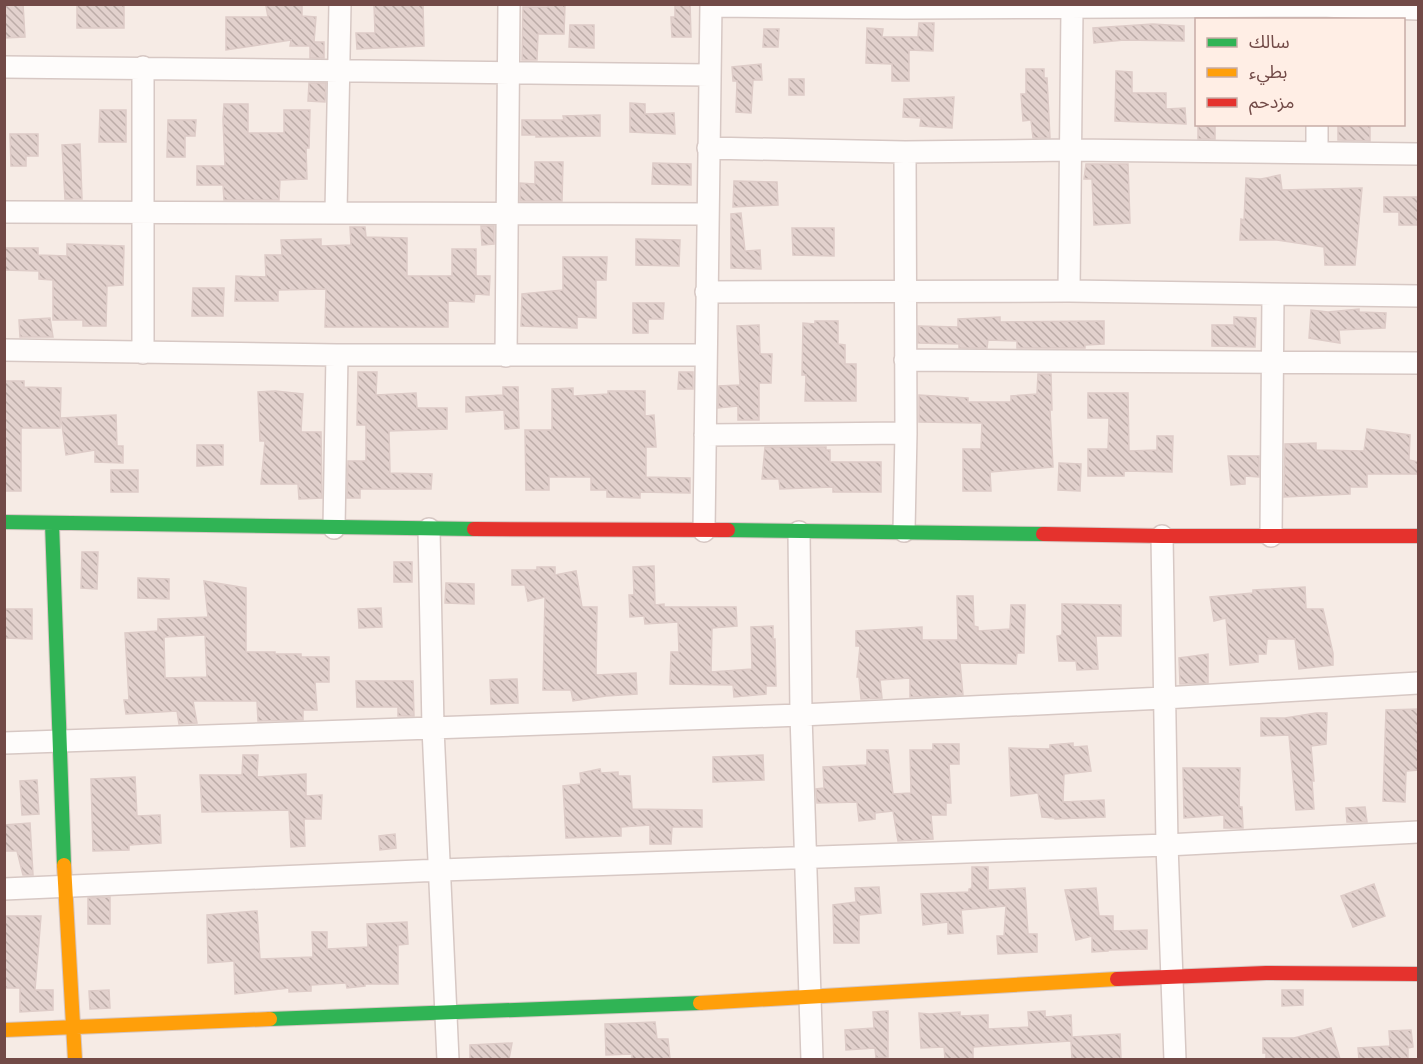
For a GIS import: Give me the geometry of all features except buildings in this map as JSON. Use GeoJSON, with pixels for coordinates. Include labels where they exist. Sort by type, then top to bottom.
{"type":"FeatureCollection","features":[{"type":"Feature","properties":{"kind":"street"},"geometry":{"type":"LineString","coordinates":[[336,211],[340,4]]}},
{"type":"Feature","properties":{"kind":"street"},"geometry":{"type":"LineString","coordinates":[[506,356],[510,4]]}},
{"type":"Feature","properties":{"kind":"street"},"geometry":{"type":"LineString","coordinates":[[704,531],[711,5],[1072,9],[1102,6],[1318,10],[1419,9]]}},
{"type":"Feature","properties":{"kind":"street"},"geometry":{"type":"LineString","coordinates":[[1069,291],[1072,9]]}},
{"type":"Feature","properties":{"kind":"street"},"geometry":{"type":"LineString","coordinates":[[4,66],[709,75]]}},
{"type":"Feature","properties":{"kind":"street"},"geometry":{"type":"LineString","coordinates":[[143,68],[143,353]]}},
{"type":"Feature","properties":{"kind":"street"},"geometry":{"type":"LineString","coordinates":[[1317,126],[1317,153]]}},
{"type":"Feature","properties":{"kind":"street"},"geometry":{"type":"LineString","coordinates":[[708,148],[905,152],[1071,150],[1419,154]]}},
{"type":"Feature","properties":{"kind":"street"},"geometry":{"type":"LineString","coordinates":[[904,531],[905,152]]}},
{"type":"Feature","properties":{"kind":"street"},"geometry":{"type":"LineString","coordinates":[[4,212],[336,211],[707,214]]}},
{"type":"Feature","properties":{"kind":"street"},"geometry":{"type":"LineString","coordinates":[[706,292],[1069,291],[1419,296]]}},
{"type":"Feature","properties":{"kind":"street"},"geometry":{"type":"LineString","coordinates":[[1271,536],[1274,295]]}},
{"type":"Feature","properties":{"kind":"street"},"geometry":{"type":"LineString","coordinates":[[4,350],[337,355],[705,355]]}},
{"type":"Feature","properties":{"kind":"street"},"geometry":{"type":"LineString","coordinates":[[334,528],[337,355]]}},
{"type":"Feature","properties":{"kind":"street"},"geometry":{"type":"LineString","coordinates":[[905,360],[1419,363]]}},
{"type":"Feature","properties":{"kind":"street"},"geometry":{"type":"LineString","coordinates":[[705,435],[906,433]]}},
{"type":"Feature","properties":{"kind":"street"},"geometry":{"type":"LineString","coordinates":[[4,522],[429,529],[904,531],[1162,536],[1419,536]]}},
{"type":"Feature","properties":{"kind":"street"},"geometry":{"type":"LineString","coordinates":[[51,523],[65,886],[75,1059]]}},
{"type":"Feature","properties":{"kind":"street"},"geometry":{"type":"LineString","coordinates":[[429,529],[433,728],[448,1059]]}},
{"type":"Feature","properties":{"kind":"street"},"geometry":{"type":"LineString","coordinates":[[799,531],[801,715],[812,1059]]}},
{"type":"Feature","properties":{"kind":"street"},"geometry":{"type":"LineString","coordinates":[[1162,536],[1167,845],[1175,1059]]}},
{"type":"Feature","properties":{"kind":"street"},"geometry":{"type":"LineString","coordinates":[[4,743],[801,715],[1419,683]]}},
{"type":"Feature","properties":{"kind":"street"},"geometry":{"type":"LineString","coordinates":[[4,889],[441,870],[1167,845],[1419,832]]}},
{"type":"Feature","properties":{"kind":"street"},"geometry":{"type":"LineString","coordinates":[[4,1030],[809,998],[1172,976],[1344,971],[1419,974]]}},
{"type":"Feature","properties":{"kind":"traffic: fast"},"geometry":{"type":"LineString","coordinates":[[4,522],[474,529]]}},
{"type":"Feature","properties":{"kind":"traffic: fast"},"geometry":{"type":"LineString","coordinates":[[52,523],[64,865]]}},
{"type":"Feature","properties":{"kind":"traffic: fast"},"geometry":{"type":"LineString","coordinates":[[728,530],[1043,534]]}},
{"type":"Feature","properties":{"kind":"traffic: fast"},"geometry":{"type":"LineString","coordinates":[[270,1019],[700,1003]]}},
{"type":"Feature","properties":{"kind":"traffic: slow"},"geometry":{"type":"LineString","coordinates":[[64,865],[75,1060]]}},
{"type":"Feature","properties":{"kind":"traffic: slow"},"geometry":{"type":"LineString","coordinates":[[700,1003],[1117,979]]}},
{"type":"Feature","properties":{"kind":"traffic: slow"},"geometry":{"type":"LineString","coordinates":[[4,1030],[270,1019]]}},
{"type":"Feature","properties":{"kind":"traffic: jam"},"geometry":{"type":"LineString","coordinates":[[474,529],[728,530]]}},
{"type":"Feature","properties":{"kind":"traffic: jam"},"geometry":{"type":"LineString","coordinates":[[1043,534],[1418,536]]}},
{"type":"Feature","properties":{"kind":"traffic: jam"},"geometry":{"type":"LineString","coordinates":[[1117,979],[1266,973],[1418,974]]}}]}
